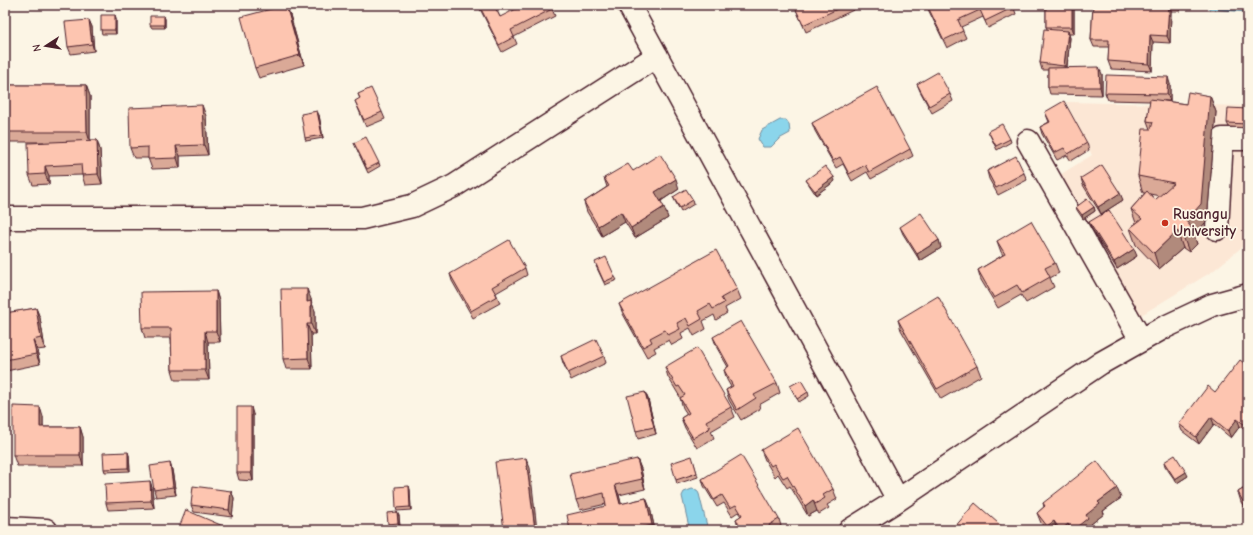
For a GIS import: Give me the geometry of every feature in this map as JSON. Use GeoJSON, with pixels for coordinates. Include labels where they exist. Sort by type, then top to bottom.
{"type":"FeatureCollection","features":[{"type":"Feature","properties":{"kind":"street"},"geometry":{"type":"LineString","coordinates":[[629,5],[898,500]]}},
{"type":"Feature","properties":{"kind":"street"},"geometry":{"type":"LineString","coordinates":[[5,218],[362,218],[412,206],[454,186],[657,56]]}},
{"type":"Feature","properties":{"kind":"street"},"geometry":{"type":"LineString","coordinates":[[1217,229],[1222,139],[1248,139]]}},
{"type":"Feature","properties":{"kind":"street"},"geometry":{"type":"LineString","coordinates":[[1028,141],[1141,340]]}},
{"type":"Feature","properties":{"kind":"street"},"geometry":{"type":"LineString","coordinates":[[850,530],[898,500],[1101,363],[1141,340],[1212,305],[1248,295]]}},
{"type":"Feature","properties":{"kind":"street"},"geometry":{"type":"LineString","coordinates":[[5,528],[46,530]]}},
{"type":"Feature","properties":{"kind":"shaded area","name":"Rusangu University"},"geometry":{"type":"Polygon","coordinates":[[[1066,102],[1248,106],[1248,199],[1242,247],[1213,271],[1138,317],[1058,176],[1092,155],[1066,102]]]}},
{"type":"Feature","properties":{"kind":"water"},"geometry":{"type":"Polygon","coordinates":[[[1209,5],[1248,5],[1248,12],[1209,9],[1209,5]]]}},
{"type":"Feature","properties":{"kind":"water"},"geometry":{"type":"Polygon","coordinates":[[[780,120],[786,120],[789,124],[790,133],[779,139],[771,147],[763,147],[758,139],[762,130],[780,120]]]}},
{"type":"Feature","properties":{"kind":"water"},"geometry":{"type":"Polygon","coordinates":[[[692,489],[697,490],[699,494],[707,526],[703,530],[690,530],[689,527],[682,496],[684,492],[692,489]]]}},
{"type":"Feature","properties":{"kind":"building"},"geometry":{"type":"Polygon","coordinates":[[[286,5],[300,55],[255,68],[241,17],[286,5]]]}},
{"type":"Feature","properties":{"kind":"building"},"geometry":{"type":"Polygon","coordinates":[[[479,5],[494,5],[500,17],[524,5],[550,5],[552,9],[511,30],[514,37],[499,45],[479,5]]]}},
{"type":"Feature","properties":{"kind":"building"},"geometry":{"type":"Polygon","coordinates":[[[794,5],[846,5],[803,25],[794,5]]]}},
{"type":"Feature","properties":{"kind":"building"},"geometry":{"type":"Polygon","coordinates":[[[927,5],[1013,5],[1014,7],[985,21],[980,10],[958,20],[963,31],[944,40],[927,5]]]}},
{"type":"Feature","properties":{"kind":"building"},"geometry":{"type":"Polygon","coordinates":[[[1046,5],[1072,5],[1072,27],[1046,27],[1046,5]]]}},
{"type":"Feature","properties":{"kind":"building"},"geometry":{"type":"Polygon","coordinates":[[[1093,5],[1169,5],[1167,36],[1150,35],[1149,64],[1108,61],[1109,40],[1091,40],[1093,5]]]}},
{"type":"Feature","properties":{"kind":"building"},"geometry":{"type":"Polygon","coordinates":[[[101,15],[115,15],[115,30],[101,30],[101,15]]]}},
{"type":"Feature","properties":{"kind":"building"},"geometry":{"type":"Polygon","coordinates":[[[150,16],[164,16],[164,25],[150,25],[150,16]]]}},
{"type":"Feature","properties":{"kind":"building"},"geometry":{"type":"Polygon","coordinates":[[[89,20],[92,44],[68,47],[65,22],[89,20]]]}},
{"type":"Feature","properties":{"kind":"building"},"geometry":{"type":"Polygon","coordinates":[[[1044,29],[1068,31],[1064,66],[1040,63],[1044,29]]]}},
{"type":"Feature","properties":{"kind":"building"},"geometry":{"type":"Polygon","coordinates":[[[1099,67],[1100,87],[1048,87],[1048,68],[1099,67]]]}},
{"type":"Feature","properties":{"kind":"building"},"geometry":{"type":"Polygon","coordinates":[[[938,72],[950,94],[929,106],[917,84],[938,72]]]}},
{"type":"Feature","properties":{"kind":"building"},"geometry":{"type":"Polygon","coordinates":[[[1106,75],[1168,77],[1167,94],[1105,93],[1106,75]]]}},
{"type":"Feature","properties":{"kind":"building"},"geometry":{"type":"Polygon","coordinates":[[[5,85],[86,85],[87,132],[5,132],[5,85]]]}},
{"type":"Feature","properties":{"kind":"building"},"geometry":{"type":"Polygon","coordinates":[[[877,87],[910,149],[869,172],[865,165],[849,174],[840,157],[833,161],[812,123],[877,87]]]}},
{"type":"Feature","properties":{"kind":"building"},"geometry":{"type":"Polygon","coordinates":[[[371,88],[382,112],[364,120],[355,101],[360,98],[358,94],[371,88]]]}},
{"type":"Feature","properties":{"kind":"building"},"geometry":{"type":"Polygon","coordinates":[[[1188,92],[1210,96],[1201,204],[1186,221],[1191,227],[1183,236],[1177,231],[1154,253],[1130,228],[1142,219],[1131,209],[1147,191],[1155,200],[1174,183],[1138,176],[1143,129],[1151,129],[1153,122],[1147,121],[1150,99],[1186,104],[1188,92]]]}},
{"type":"Feature","properties":{"kind":"building"},"geometry":{"type":"Polygon","coordinates":[[[1064,101],[1087,143],[1068,154],[1064,148],[1054,153],[1040,127],[1050,122],[1045,112],[1064,101]]]}},
{"type":"Feature","properties":{"kind":"building"},"geometry":{"type":"Polygon","coordinates":[[[202,105],[204,145],[176,146],[177,158],[148,159],[148,147],[130,148],[129,108],[202,105]]]}},
{"type":"Feature","properties":{"kind":"building"},"geometry":{"type":"Polygon","coordinates":[[[1228,108],[1248,109],[1248,124],[1227,123],[1228,108]]]}},
{"type":"Feature","properties":{"kind":"building"},"geometry":{"type":"Polygon","coordinates":[[[317,111],[322,135],[305,138],[301,114],[317,111]]]}},
{"type":"Feature","properties":{"kind":"building"},"geometry":{"type":"Polygon","coordinates":[[[1002,124],[1010,139],[996,146],[988,131],[1002,124]]]}},
{"type":"Feature","properties":{"kind":"building"},"geometry":{"type":"Polygon","coordinates":[[[366,137],[379,163],[367,169],[354,143],[366,137]]]}},
{"type":"Feature","properties":{"kind":"building"},"geometry":{"type":"Polygon","coordinates":[[[97,140],[98,174],[82,175],[81,164],[45,166],[45,174],[29,175],[28,143],[97,140]]]}},
{"type":"Feature","properties":{"kind":"building"},"geometry":{"type":"Polygon","coordinates":[[[660,154],[676,179],[655,192],[664,207],[631,228],[621,212],[598,226],[584,202],[609,186],[604,178],[628,164],[633,171],[660,154]]]}},
{"type":"Feature","properties":{"kind":"building"},"geometry":{"type":"Polygon","coordinates":[[[1016,156],[1024,173],[996,188],[987,171],[1016,156]]]}},
{"type":"Feature","properties":{"kind":"building"},"geometry":{"type":"Polygon","coordinates":[[[1102,165],[1120,193],[1098,207],[1081,178],[1102,165]]]}},
{"type":"Feature","properties":{"kind":"building"},"geometry":{"type":"Polygon","coordinates":[[[825,166],[834,177],[815,191],[806,180],[825,166]]]}},
{"type":"Feature","properties":{"kind":"building"},"geometry":{"type":"Polygon","coordinates":[[[686,189],[693,200],[680,208],[673,197],[686,189]]]}},
{"type":"Feature","properties":{"kind":"building"},"geometry":{"type":"Polygon","coordinates":[[[1087,199],[1094,207],[1082,215],[1076,207],[1087,199]]]}},
{"type":"Feature","properties":{"kind":"building"},"geometry":{"type":"Polygon","coordinates":[[[1109,210],[1134,249],[1114,262],[1089,222],[1109,210]]]}},
{"type":"Feature","properties":{"kind":"building"},"geometry":{"type":"Polygon","coordinates":[[[921,213],[939,240],[917,254],[900,227],[921,213]]]}},
{"type":"Feature","properties":{"kind":"building"},"geometry":{"type":"Polygon","coordinates":[[[1031,221],[1055,263],[1045,268],[1050,277],[1022,293],[1017,285],[994,298],[978,270],[1005,254],[997,241],[1031,221]]]}},
{"type":"Feature","properties":{"kind":"building"},"geometry":{"type":"Polygon","coordinates":[[[509,240],[525,268],[492,287],[497,296],[471,311],[450,274],[509,240]]]}},
{"type":"Feature","properties":{"kind":"building"},"geometry":{"type":"Polygon","coordinates":[[[716,250],[737,289],[721,298],[724,303],[713,309],[710,304],[698,311],[702,319],[690,326],[686,318],[677,323],[680,329],[668,335],[665,330],[650,338],[652,342],[643,347],[619,304],[716,250]]]}},
{"type":"Feature","properties":{"kind":"building"},"geometry":{"type":"Polygon","coordinates":[[[606,257],[615,277],[604,282],[595,262],[606,257]]]}},
{"type":"Feature","properties":{"kind":"building"},"geometry":{"type":"Polygon","coordinates":[[[281,289],[307,289],[307,302],[311,301],[311,324],[307,324],[308,358],[283,359],[281,289]]]}},
{"type":"Feature","properties":{"kind":"building"},"geometry":{"type":"Polygon","coordinates":[[[216,291],[216,331],[205,331],[205,370],[172,370],[171,328],[142,328],[141,292],[216,291]]]}},
{"type":"Feature","properties":{"kind":"building"},"geometry":{"type":"Polygon","coordinates":[[[938,296],[977,366],[937,389],[898,320],[938,296]]]}},
{"type":"Feature","properties":{"kind":"building"},"geometry":{"type":"Polygon","coordinates":[[[36,308],[41,338],[33,340],[36,354],[5,360],[5,313],[36,308]]]}},
{"type":"Feature","properties":{"kind":"building"},"geometry":{"type":"Polygon","coordinates":[[[741,321],[777,383],[754,395],[756,398],[737,410],[726,390],[733,386],[724,370],[729,366],[713,337],[741,321]]]}},
{"type":"Feature","properties":{"kind":"building"},"geometry":{"type":"Polygon","coordinates":[[[596,339],[604,356],[568,373],[561,356],[596,339]]]}},
{"type":"Feature","properties":{"kind":"building"},"geometry":{"type":"Polygon","coordinates":[[[697,348],[731,407],[706,421],[710,428],[693,438],[681,418],[689,413],[680,398],[685,395],[679,386],[677,387],[665,367],[697,348]]]}},
{"type":"Feature","properties":{"kind":"building"},"geometry":{"type":"Polygon","coordinates":[[[1240,360],[1248,366],[1248,427],[1237,419],[1228,431],[1211,417],[1196,437],[1179,424],[1208,386],[1215,392],[1240,360]]]}},
{"type":"Feature","properties":{"kind":"building"},"geometry":{"type":"Polygon","coordinates":[[[801,380],[808,392],[797,399],[790,386],[801,380]]]}},
{"type":"Feature","properties":{"kind":"building"},"geometry":{"type":"Polygon","coordinates":[[[645,392],[654,427],[636,431],[627,396],[645,392]]]}},
{"type":"Feature","properties":{"kind":"building"},"geometry":{"type":"Polygon","coordinates":[[[13,406],[40,407],[40,427],[80,427],[80,455],[13,455],[13,406]]]}},
{"type":"Feature","properties":{"kind":"building"},"geometry":{"type":"Polygon","coordinates":[[[237,407],[251,407],[251,473],[237,473],[237,407]]]}},
{"type":"Feature","properties":{"kind":"building"},"geometry":{"type":"Polygon","coordinates":[[[798,428],[833,489],[823,495],[825,498],[815,504],[813,500],[805,506],[787,476],[783,478],[774,464],[771,466],[761,450],[798,428]]]}},
{"type":"Feature","properties":{"kind":"building"},"geometry":{"type":"Polygon","coordinates":[[[128,452],[128,468],[104,469],[103,453],[128,452]]]}},
{"type":"Feature","properties":{"kind":"building"},"geometry":{"type":"Polygon","coordinates":[[[741,455],[779,519],[769,525],[770,530],[742,530],[736,519],[742,515],[736,505],[730,508],[722,495],[714,500],[702,479],[741,455]]]}},
{"type":"Feature","properties":{"kind":"building"},"geometry":{"type":"Polygon","coordinates":[[[1175,455],[1186,472],[1175,479],[1164,462],[1175,455]]]}},
{"type":"Feature","properties":{"kind":"building"},"geometry":{"type":"Polygon","coordinates":[[[692,456],[697,473],[676,480],[671,463],[692,456]]]}},
{"type":"Feature","properties":{"kind":"building"},"geometry":{"type":"Polygon","coordinates":[[[526,458],[535,530],[504,530],[495,462],[526,458]]]}},
{"type":"Feature","properties":{"kind":"building"},"geometry":{"type":"Polygon","coordinates":[[[637,459],[642,479],[615,485],[620,504],[646,498],[652,525],[631,530],[570,530],[567,515],[606,506],[604,493],[576,500],[570,474],[637,459]]]}},
{"type":"Feature","properties":{"kind":"building"},"geometry":{"type":"Polygon","coordinates":[[[1097,461],[1117,488],[1098,502],[1100,504],[1086,515],[1088,518],[1073,530],[1068,524],[1060,530],[1054,521],[1047,526],[1037,513],[1045,506],[1043,503],[1097,461]]]}},
{"type":"Feature","properties":{"kind":"building"},"geometry":{"type":"Polygon","coordinates":[[[170,463],[173,487],[154,490],[150,466],[170,463]]]}},
{"type":"Feature","properties":{"kind":"building"},"geometry":{"type":"Polygon","coordinates":[[[150,481],[151,501],[106,503],[105,484],[150,481]]]}},
{"type":"Feature","properties":{"kind":"building"},"geometry":{"type":"Polygon","coordinates":[[[193,486],[231,491],[229,510],[191,505],[193,486]]]}},
{"type":"Feature","properties":{"kind":"building"},"geometry":{"type":"Polygon","coordinates":[[[409,486],[410,507],[396,508],[395,487],[409,486]]]}},
{"type":"Feature","properties":{"kind":"building"},"geometry":{"type":"Polygon","coordinates":[[[1248,486],[1248,511],[1238,492],[1248,486]]]}},
{"type":"Feature","properties":{"kind":"building"},"geometry":{"type":"Polygon","coordinates":[[[975,503],[1006,530],[956,530],[954,528],[975,503]]]}},
{"type":"Feature","properties":{"kind":"building"},"geometry":{"type":"Polygon","coordinates":[[[186,510],[232,530],[178,530],[186,510]]]}},
{"type":"Feature","properties":{"kind":"building"},"geometry":{"type":"Polygon","coordinates":[[[397,512],[398,523],[388,524],[387,513],[397,512]]]}},
{"type":"Feature","properties":{"kind":"place","name":"Rusangu University"},"geometry":{"type":"Point","coordinates":[1165,223]}}]}
